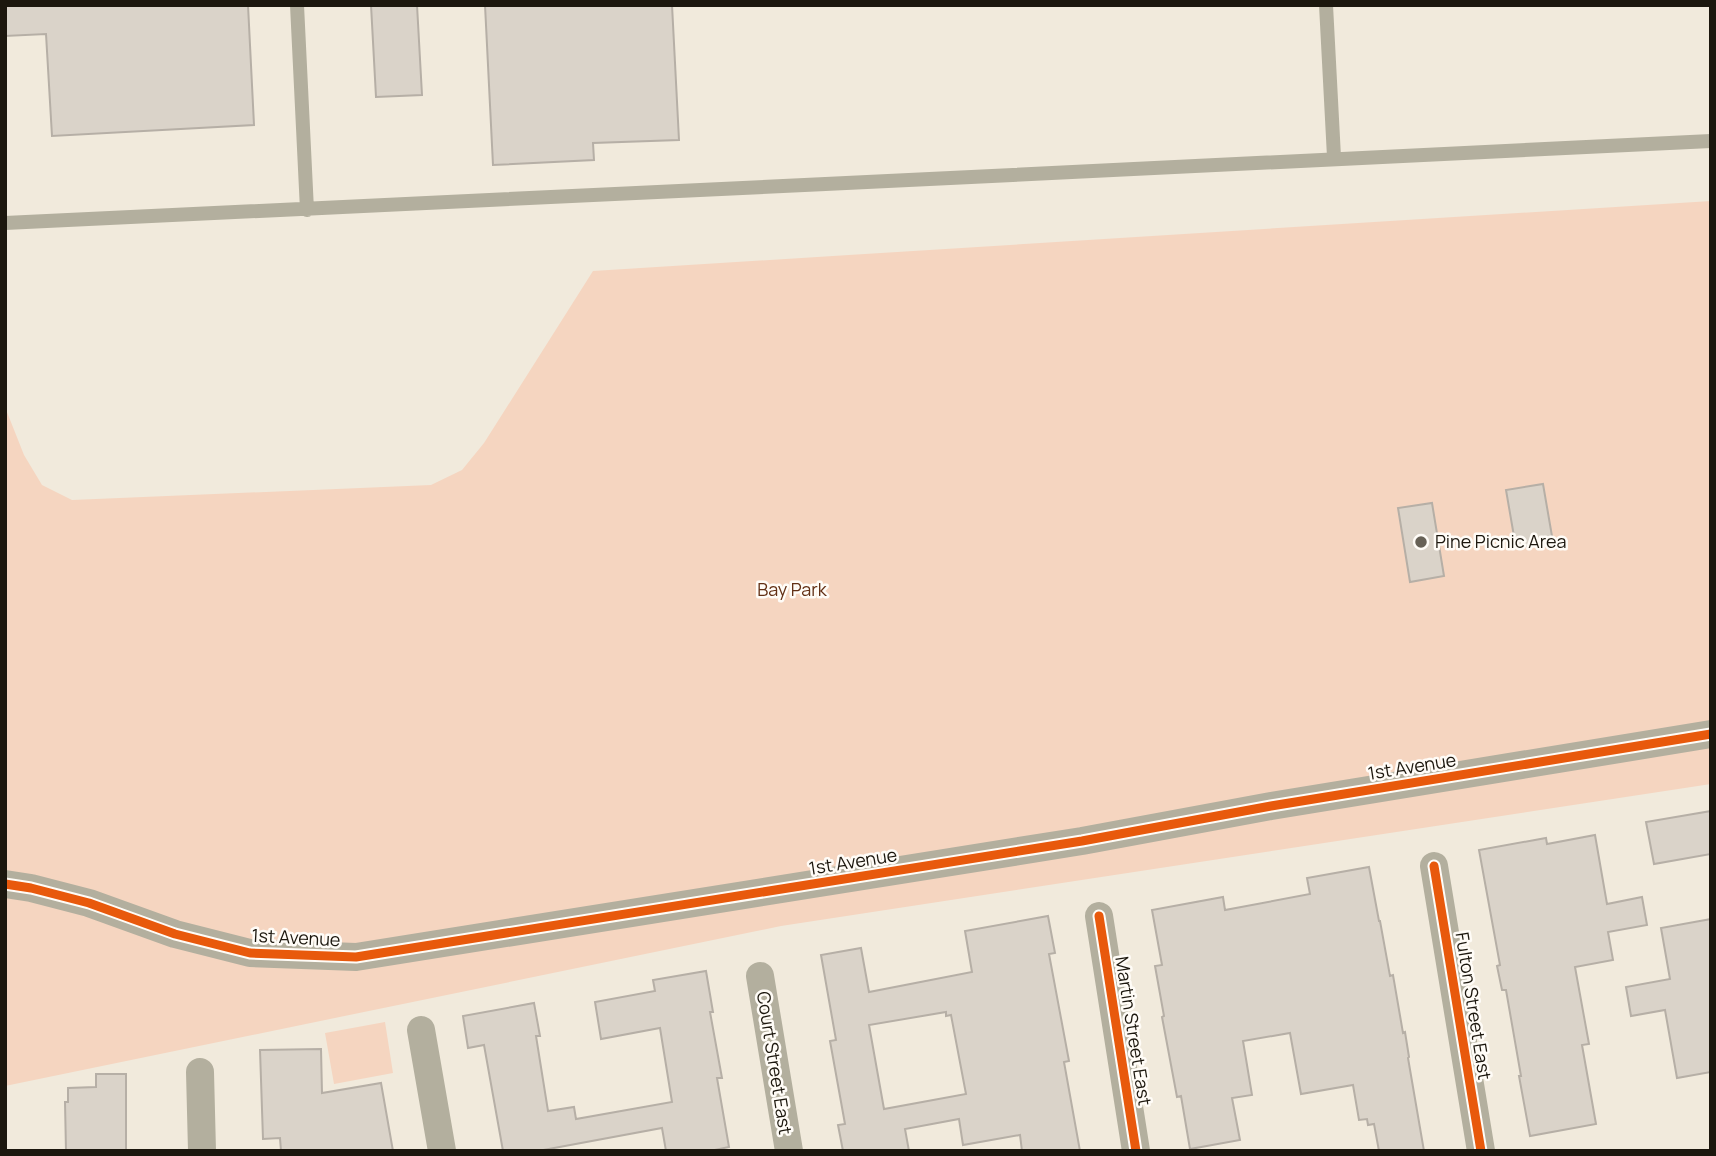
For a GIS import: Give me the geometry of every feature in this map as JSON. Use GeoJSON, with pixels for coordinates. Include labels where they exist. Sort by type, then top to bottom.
{"type":"FeatureCollection","features":[{"type":"Feature","properties":{"kind":"street","name":"1st Avenue"},"geometry":{"type":"LineString","coordinates":[[5,884],[89,903],[175,934],[250,953],[356,957],[1082,841],[1298,802],[1711,734]]}},
{"type":"Feature","properties":{"kind":"street","name":"Fulton Street East"},"geometry":{"type":"LineString","coordinates":[[1434,866],[1481,1151]]}},
{"type":"Feature","properties":{"kind":"street","name":"Martin Street East"},"geometry":{"type":"LineString","coordinates":[[1099,916],[1136,1151]]}},
{"type":"Feature","properties":{"kind":"street","name":"Court Street East"},"geometry":{"type":"LineString","coordinates":[[760,976],[789,1151]]}},
{"type":"Feature","properties":{"kind":"street"},"geometry":{"type":"LineString","coordinates":[[421,1030],[442,1151]]}},
{"type":"Feature","properties":{"kind":"street"},"geometry":{"type":"LineString","coordinates":[[200,1072],[202,1151]]}},
{"type":"Feature","properties":{"kind":"lane"},"geometry":{"type":"LineString","coordinates":[[297,5],[307,210]]}},
{"type":"Feature","properties":{"kind":"lane"},"geometry":{"type":"LineString","coordinates":[[1326,5],[1334,157]]}},
{"type":"Feature","properties":{"kind":"lane"},"geometry":{"type":"LineString","coordinates":[[5,223],[1334,157],[1711,141]]}},
{"type":"Feature","properties":{"kind":"green space","name":"Bay Park"},"geometry":{"type":"Polygon","coordinates":[[[1711,201],[1711,784],[781,926],[5,1086],[5,407],[24,455],[42,485],[72,500],[431,485],[462,470],[484,443],[593,271],[1711,201]]]}},
{"type":"Feature","properties":{"kind":"green space"},"geometry":{"type":"Polygon","coordinates":[[[385,1022],[393,1073],[334,1084],[325,1033],[385,1022]]]}},
{"type":"Feature","properties":{"kind":"building"},"geometry":{"type":"Polygon","coordinates":[[[5,5],[248,5],[254,125],[52,136],[46,34],[5,36],[5,5]]]}},
{"type":"Feature","properties":{"kind":"building"},"geometry":{"type":"Polygon","coordinates":[[[371,5],[417,5],[422,95],[376,97],[371,5]]]}},
{"type":"Feature","properties":{"kind":"building"},"geometry":{"type":"Polygon","coordinates":[[[485,5],[672,5],[679,140],[593,143],[594,160],[493,165],[485,5]]]}},
{"type":"Feature","properties":{"kind":"building"},"geometry":{"type":"Polygon","coordinates":[[[1543,484],[1553,542],[1516,548],[1506,490],[1543,484]]]}},
{"type":"Feature","properties":{"kind":"building","name":"Pine Picnic Area"},"geometry":{"type":"Polygon","coordinates":[[[1432,503],[1444,576],[1410,582],[1398,508],[1432,503]]]}},
{"type":"Feature","properties":{"kind":"building"},"geometry":{"type":"Polygon","coordinates":[[[1711,811],[1711,854],[1654,864],[1646,822],[1711,811]]]}},
{"type":"Feature","properties":{"kind":"building"},"geometry":{"type":"Polygon","coordinates":[[[1595,835],[1607,904],[1642,897],[1647,925],[1608,932],[1613,960],[1575,967],[1589,1044],[1582,1045],[1596,1124],[1530,1136],[1506,990],[1502,990],[1497,966],[1500,965],[1479,850],[1546,838],[1547,844],[1595,835]]]}},
{"type":"Feature","properties":{"kind":"building"},"geometry":{"type":"Polygon","coordinates":[[[1369,867],[1390,976],[1393,975],[1403,1033],[1405,1032],[1424,1151],[1379,1151],[1374,1124],[1368,1125],[1367,1119],[1359,1120],[1353,1085],[1301,1094],[1290,1033],[1243,1041],[1252,1095],[1232,1098],[1240,1140],[1190,1149],[1181,1096],[1177,1097],[1162,1017],[1164,1016],[1155,966],[1162,965],[1152,910],[1223,897],[1225,910],[1310,894],[1307,878],[1369,867]]]}},
{"type":"Feature","properties":{"kind":"building"},"geometry":{"type":"Polygon","coordinates":[[[1048,916],[1055,953],[1049,954],[1069,1061],[1064,1062],[1080,1151],[1022,1151],[1020,1135],[963,1145],[959,1119],[905,1129],[909,1151],[843,1151],[838,1125],[845,1124],[830,1041],[836,1040],[821,955],[861,948],[869,992],[972,972],[965,931],[1048,916]],[[946,1012],[869,1025],[884,1109],[966,1094],[951,1015],[946,1016],[946,1012]]]}},
{"type":"Feature","properties":{"kind":"building"},"geometry":{"type":"Polygon","coordinates":[[[1711,919],[1711,1072],[1677,1078],[1665,1010],[1631,1016],[1626,987],[1670,979],[1661,928],[1711,919]]]}},
{"type":"Feature","properties":{"kind":"building"},"geometry":{"type":"Polygon","coordinates":[[[706,971],[713,1012],[710,1012],[722,1078],[717,1078],[729,1147],[710,1151],[666,1151],[662,1128],[538,1151],[503,1151],[484,1045],[468,1048],[463,1016],[534,1003],[540,1036],[536,1036],[548,1111],[574,1107],[576,1119],[672,1102],[660,1028],[601,1039],[595,1002],[655,991],[653,980],[706,971]]]}},
{"type":"Feature","properties":{"kind":"building"},"geometry":{"type":"Polygon","coordinates":[[[321,1049],[322,1093],[381,1083],[393,1151],[281,1151],[280,1138],[263,1139],[260,1050],[321,1049]]]}},
{"type":"Feature","properties":{"kind":"building"},"geometry":{"type":"Polygon","coordinates":[[[96,1074],[126,1074],[126,1151],[66,1151],[65,1102],[68,1102],[68,1088],[96,1087],[96,1074]]]}},
{"type":"Feature","properties":{"kind":"cycle path"},"geometry":{"type":"LineString","coordinates":[[5,884],[89,903],[175,934],[250,953],[356,957],[1082,841],[1271,806],[1711,734]]}},
{"type":"Feature","properties":{"kind":"cycle path"},"geometry":{"type":"LineString","coordinates":[[1434,866],[1481,1151]]}},
{"type":"Feature","properties":{"kind":"cycle path"},"geometry":{"type":"LineString","coordinates":[[1099,916],[1136,1151]]}},
{"type":"Feature","properties":{"kind":"place","name":"Pine Picnic Area"},"geometry":{"type":"Point","coordinates":[1421,542]}}]}
